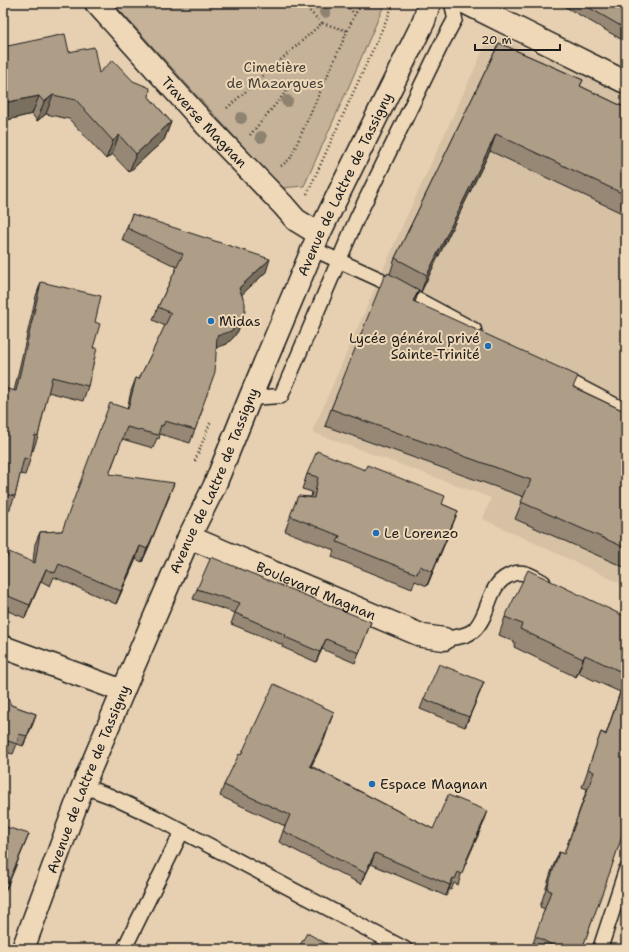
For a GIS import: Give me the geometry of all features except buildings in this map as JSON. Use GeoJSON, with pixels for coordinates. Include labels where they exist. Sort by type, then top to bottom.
{"type":"FeatureCollection","features":[{"type":"Feature","properties":{"kind":"main road","name":"Traverse Magnan"},"geometry":{"type":"LineString","coordinates":[[96,3],[205,124],[237,143],[283,205],[316,242]]}},
{"type":"Feature","properties":{"kind":"main road","name":"Avenue de Lattre de Tassigny"},"geometry":{"type":"LineString","coordinates":[[23,949],[83,786],[189,537],[214,487],[250,398],[334,201],[426,12],[442,3]]}},
{"type":"Feature","properties":{"kind":"main road"},"geometry":{"type":"LineString","coordinates":[[466,3],[623,81]]}},
{"type":"Feature","properties":{"kind":"main road","name":"Boulevard Magnan"},"geometry":{"type":"LineString","coordinates":[[189,537],[423,636],[444,639]]}},
{"type":"Feature","properties":{"kind":"main road"},"geometry":{"type":"LineString","coordinates":[[3,647],[123,691]]}},
{"type":"Feature","properties":{"kind":"lane"},"geometry":{"type":"LineString","coordinates":[[250,398],[281,396],[357,218],[395,138],[455,19],[452,3]]}},
{"type":"Feature","properties":{"kind":"lane"},"geometry":{"type":"LineString","coordinates":[[316,242],[338,261],[379,279],[489,338]]}},
{"type":"Feature","properties":{"kind":"lane"},"geometry":{"type":"LineString","coordinates":[[550,371],[626,411]]}},
{"type":"Feature","properties":{"kind":"lane"},"geometry":{"type":"LineString","coordinates":[[444,639],[464,635],[473,631],[481,621],[494,589],[504,578],[515,572],[524,573],[551,586]]}},
{"type":"Feature","properties":{"kind":"lane"},"geometry":{"type":"LineString","coordinates":[[83,786],[110,796],[159,819],[405,949]]}},
{"type":"Feature","properties":{"kind":"lane"},"geometry":{"type":"LineString","coordinates":[[124,949],[182,831]]}},
{"type":"Feature","properties":{"kind":"lane"},"geometry":{"type":"LineString","coordinates":[[600,949],[626,870]]}},
{"type":"Feature","properties":{"kind":"path"},"geometry":{"type":"LineString","coordinates":[[301,3],[322,23],[348,31]]}},
{"type":"Feature","properties":{"kind":"path"},"geometry":{"type":"LineString","coordinates":[[343,3],[355,14]]}},
{"type":"Feature","properties":{"kind":"path"},"geometry":{"type":"LineString","coordinates":[[280,167],[290,159],[355,14],[363,3]]}},
{"type":"Feature","properties":{"kind":"path"},"geometry":{"type":"LineString","coordinates":[[307,195],[394,3]]}},
{"type":"Feature","properties":{"kind":"path"},"geometry":{"type":"LineString","coordinates":[[229,111],[226,108],[322,23]]}},
{"type":"Feature","properties":{"kind":"path"},"geometry":{"type":"LineString","coordinates":[[237,143],[290,87]]}},
{"type":"Feature","properties":{"kind":"shaded area","name":"Lycée général privé Sainte-Trinité"},"geometry":{"type":"Polygon","coordinates":[[[491,33],[626,94],[626,586],[483,519],[491,498],[312,432],[400,231],[491,33]]]}},
{"type":"Feature","properties":{"kind":"green space","name":"Cimetière de Mazargues"},"geometry":{"type":"Polygon","coordinates":[[[113,3],[385,3],[304,186],[281,188],[113,3]]]}},
{"type":"Feature","properties":{"kind":"place","name":"Midas"},"geometry":{"type":"Point","coordinates":[211,321]}},
{"type":"Feature","properties":{"kind":"place","name":"Lycée général privé Sainte-Trinité"},"geometry":{"type":"Point","coordinates":[488,346]}},
{"type":"Feature","properties":{"kind":"place","name":"Le Lorenzo"},"geometry":{"type":"Point","coordinates":[376,533]}},
{"type":"Feature","properties":{"kind":"place","name":"Espace Magnan"},"geometry":{"type":"Point","coordinates":[372,784]}}]}
